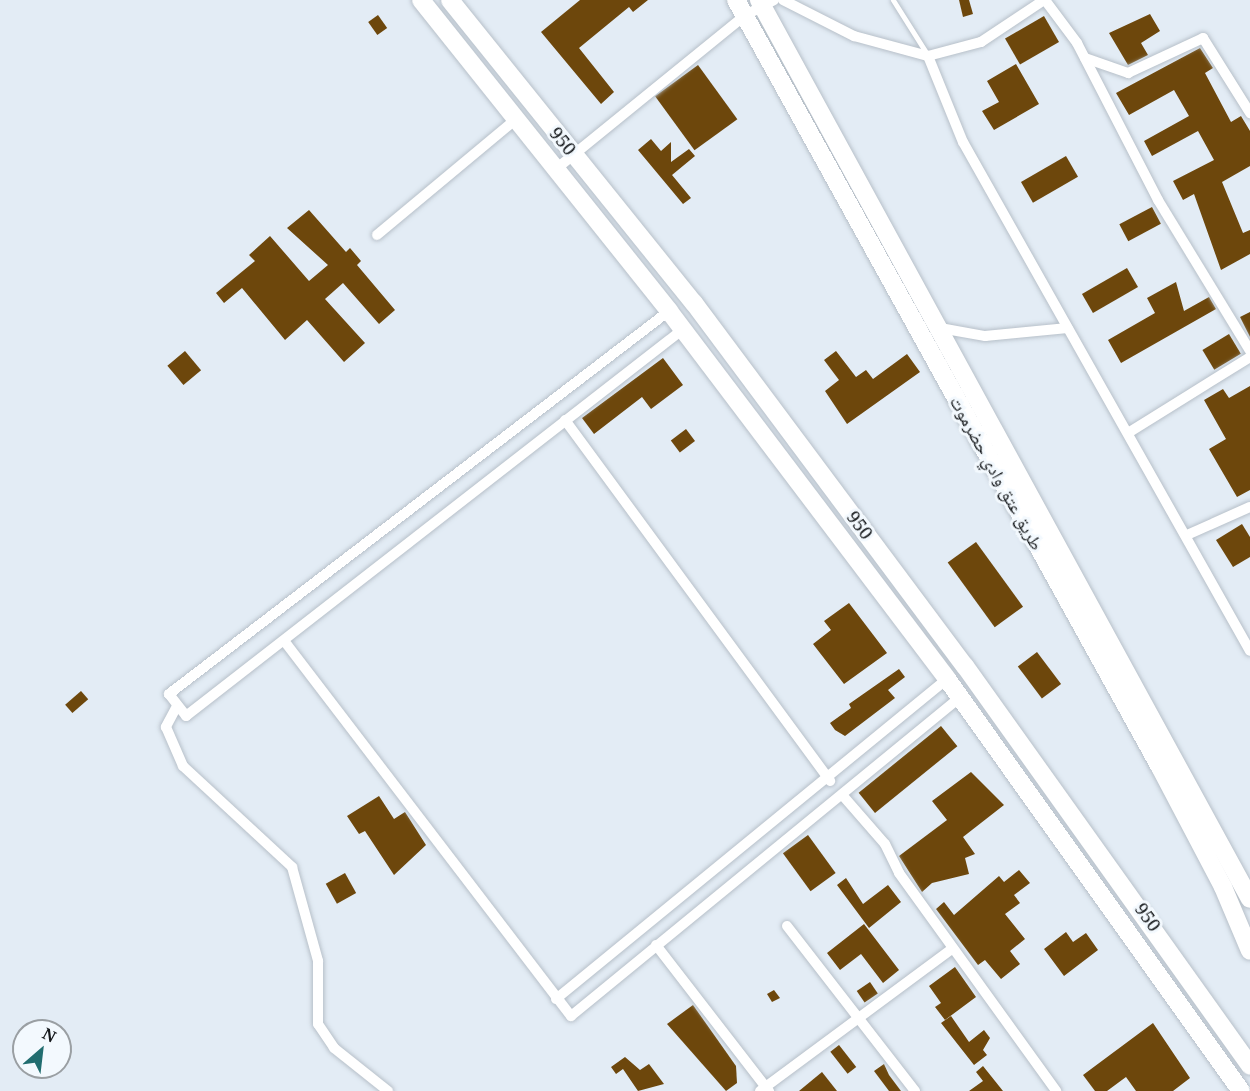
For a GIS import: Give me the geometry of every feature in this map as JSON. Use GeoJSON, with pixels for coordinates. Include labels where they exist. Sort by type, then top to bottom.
{"type":"FeatureCollection","features":[{"type":"Feature","properties":{"kind":"main road","name":"950"},"geometry":{"type":"LineString","coordinates":[[422,0],[669,311],[947,679],[1240,1091]]}},
{"type":"Feature","properties":{"kind":"main road","name":"950"},"geometry":{"type":"LineString","coordinates":[[450,0],[701,313],[1090,838],[1250,1066]]}},
{"type":"Feature","properties":{"kind":"main road","name":"طريق عتق وادي حضرموت"},"geometry":{"type":"LineString","coordinates":[[765,2],[1250,899]]}},
{"type":"Feature","properties":{"kind":"main road","name":"طريق عتق وادي حضرموت"},"geometry":{"type":"LineString","coordinates":[[740,8],[1160,767],[1223,887],[1250,951]]}},
{"type":"Feature","properties":{"kind":"main road"},"geometry":{"type":"LineString","coordinates":[[1070,850],[1090,838]]}},
{"type":"Feature","properties":{"kind":"street"},"geometry":{"type":"LineString","coordinates":[[783,0],[854,36],[928,56],[981,42],[1044,0],[1085,58],[1164,210],[1250,351]]}},
{"type":"Feature","properties":{"kind":"street"},"geometry":{"type":"LineString","coordinates":[[556,169],[575,155],[740,8],[765,2]]}},
{"type":"Feature","properties":{"kind":"street"},"geometry":{"type":"LineString","coordinates":[[1085,58],[1128,73],[1203,38],[1250,113]]}},
{"type":"Feature","properties":{"kind":"street"},"geometry":{"type":"LineString","coordinates":[[928,56],[963,142],[1250,651]]}},
{"type":"Feature","properties":{"kind":"street"},"geometry":{"type":"LineString","coordinates":[[377,235],[516,119]]}},
{"type":"Feature","properties":{"kind":"street"},"geometry":{"type":"LineString","coordinates":[[669,311],[169,694],[186,716],[285,642],[682,330]]}},
{"type":"Feature","properties":{"kind":"street"},"geometry":{"type":"LineString","coordinates":[[940,328],[985,336],[1068,328]]}},
{"type":"Feature","properties":{"kind":"street"},"geometry":{"type":"LineString","coordinates":[[1128,433],[1250,357]]}},
{"type":"Feature","properties":{"kind":"street"},"geometry":{"type":"LineString","coordinates":[[565,420],[830,781]]}},
{"type":"Feature","properties":{"kind":"street"},"geometry":{"type":"LineString","coordinates":[[1187,536],[1250,507]]}},
{"type":"Feature","properties":{"kind":"street"},"geometry":{"type":"LineString","coordinates":[[285,642],[571,1016],[656,945],[844,797],[959,698]]}},
{"type":"Feature","properties":{"kind":"street"},"geometry":{"type":"LineString","coordinates":[[556,999],[830,781],[947,679]]}},
{"type":"Feature","properties":{"kind":"street"},"geometry":{"type":"LineString","coordinates":[[177,705],[166,727],[169,745],[183,765],[292,867],[318,961],[318,1024],[334,1048],[388,1091]]}},
{"type":"Feature","properties":{"kind":"street"},"geometry":{"type":"LineString","coordinates":[[844,797],[885,844],[952,949],[1056,1091]]}},
{"type":"Feature","properties":{"kind":"street"},"geometry":{"type":"LineString","coordinates":[[787,926],[861,1016],[915,1091]]}},
{"type":"Feature","properties":{"kind":"street"},"geometry":{"type":"LineString","coordinates":[[656,945],[765,1089],[952,949]]}},
{"type":"Feature","properties":{"kind":"lane"},"geometry":{"type":"LineString","coordinates":[[893,0],[928,56]]}},
{"type":"Feature","properties":{"kind":"building"},"geometry":{"type":"Polygon","coordinates":[[[580,0],[648,0],[633,12],[629,7],[579,48],[614,92],[601,104],[541,32],[580,0]]]}},
{"type":"Feature","properties":{"kind":"building"},"geometry":{"type":"Polygon","coordinates":[[[959,0],[969,0],[973,14],[963,17],[959,0]]]}},
{"type":"Feature","properties":{"kind":"building"},"geometry":{"type":"Polygon","coordinates":[[[1150,14],[1160,31],[1141,43],[1148,55],[1128,65],[1109,33],[1150,14]]]}},
{"type":"Feature","properties":{"kind":"building"},"geometry":{"type":"Polygon","coordinates":[[[378,15],[387,28],[377,35],[368,22],[378,15]]]}},
{"type":"Feature","properties":{"kind":"building"},"geometry":{"type":"Polygon","coordinates":[[[1044,16],[1059,42],[1020,64],[1005,38],[1044,16]]]}},
{"type":"Feature","properties":{"kind":"building"},"geometry":{"type":"Polygon","coordinates":[[[1200,48],[1213,68],[1205,73],[1231,122],[1241,116],[1250,131],[1250,166],[1222,182],[1243,233],[1250,230],[1250,254],[1221,270],[1194,194],[1183,200],[1173,181],[1214,160],[1198,131],[1152,156],[1144,141],[1189,116],[1174,90],[1129,115],[1116,93],[1200,48]]]}},
{"type":"Feature","properties":{"kind":"building"},"geometry":{"type":"Polygon","coordinates":[[[1016,64],[1039,104],[994,130],[982,111],[999,102],[987,81],[1016,64]]]}},
{"type":"Feature","properties":{"kind":"building"},"geometry":{"type":"Polygon","coordinates":[[[698,65],[737,119],[695,150],[655,96],[698,65]]]}},
{"type":"Feature","properties":{"kind":"building"},"geometry":{"type":"Polygon","coordinates":[[[651,139],[661,151],[671,142],[671,162],[689,149],[695,156],[672,175],[691,198],[683,204],[638,150],[651,139]]]}},
{"type":"Feature","properties":{"kind":"building"},"geometry":{"type":"Polygon","coordinates":[[[1066,156],[1078,177],[1033,203],[1021,182],[1066,156]]]}},
{"type":"Feature","properties":{"kind":"building"},"geometry":{"type":"Polygon","coordinates":[[[1152,207],[1161,224],[1128,241],[1119,224],[1152,207]]]}},
{"type":"Feature","properties":{"kind":"building"},"geometry":{"type":"Polygon","coordinates":[[[309,210],[346,252],[350,248],[361,261],[357,265],[395,310],[379,324],[343,283],[325,299],[365,343],[344,362],[307,320],[285,340],[242,288],[224,303],[216,293],[255,261],[249,255],[270,236],[309,281],[328,265],[287,228],[309,210]]]}},
{"type":"Feature","properties":{"kind":"building"},"geometry":{"type":"Polygon","coordinates":[[[1127,268],[1138,287],[1093,313],[1082,294],[1127,268]]]}},
{"type":"Feature","properties":{"kind":"building"},"geometry":{"type":"Polygon","coordinates":[[[1176,282],[1184,311],[1209,297],[1216,309],[1121,363],[1108,340],[1155,313],[1147,298],[1176,282]]]}},
{"type":"Feature","properties":{"kind":"building"},"geometry":{"type":"Polygon","coordinates":[[[1250,312],[1250,337],[1240,317],[1250,312]]]}},
{"type":"Feature","properties":{"kind":"building"},"geometry":{"type":"Polygon","coordinates":[[[1229,334],[1241,354],[1214,370],[1202,350],[1229,334]]]}},
{"type":"Feature","properties":{"kind":"building"},"geometry":{"type":"Polygon","coordinates":[[[185,351],[201,370],[183,385],[167,366],[185,351]]]}},
{"type":"Feature","properties":{"kind":"building"},"geometry":{"type":"Polygon","coordinates":[[[836,351],[856,377],[866,370],[873,379],[907,354],[920,372],[847,424],[825,391],[839,380],[824,360],[836,351]]]}},
{"type":"Feature","properties":{"kind":"building"},"geometry":{"type":"Polygon","coordinates":[[[663,358],[683,385],[651,409],[642,397],[594,434],[582,418],[663,358]]]}},
{"type":"Feature","properties":{"kind":"building"},"geometry":{"type":"Polygon","coordinates":[[[1250,386],[1250,490],[1237,497],[1209,449],[1226,439],[1204,400],[1223,389],[1229,398],[1250,386]]]}},
{"type":"Feature","properties":{"kind":"building"},"geometry":{"type":"Polygon","coordinates":[[[686,429],[695,441],[680,452],[671,440],[686,429]]]}},
{"type":"Feature","properties":{"kind":"building"},"geometry":{"type":"Polygon","coordinates":[[[1242,524],[1250,537],[1250,557],[1233,567],[1216,540],[1242,524]]]}},
{"type":"Feature","properties":{"kind":"building"},"geometry":{"type":"Polygon","coordinates":[[[976,542],[1023,607],[995,627],[948,563],[976,542]]]}},
{"type":"Feature","properties":{"kind":"building"},"geometry":{"type":"Polygon","coordinates":[[[849,603],[887,653],[844,684],[813,644],[831,630],[824,621],[849,603]]]}},
{"type":"Feature","properties":{"kind":"building"},"geometry":{"type":"Polygon","coordinates":[[[1037,652],[1061,684],[1042,698],[1018,666],[1037,652]]]}},
{"type":"Feature","properties":{"kind":"building"},"geometry":{"type":"Polygon","coordinates":[[[899,669],[905,677],[888,690],[895,698],[845,736],[835,730],[830,723],[851,708],[849,704],[899,669]]]}},
{"type":"Feature","properties":{"kind":"building"},"geometry":{"type":"Polygon","coordinates":[[[81,691],[88,699],[72,713],[65,705],[81,691]]]}},
{"type":"Feature","properties":{"kind":"building"},"geometry":{"type":"Polygon","coordinates":[[[941,726],[957,746],[875,813],[859,793],[941,726]]]}},
{"type":"Feature","properties":{"kind":"building"},"geometry":{"type":"Polygon","coordinates":[[[971,772],[1004,805],[963,837],[975,854],[965,858],[969,874],[932,883],[922,892],[899,856],[947,820],[932,801],[971,772]]]}},
{"type":"Feature","properties":{"kind":"building"},"geometry":{"type":"Polygon","coordinates":[[[379,796],[394,819],[405,812],[426,845],[394,875],[365,831],[359,834],[347,816],[379,796]]]}},
{"type":"Feature","properties":{"kind":"building"},"geometry":{"type":"Polygon","coordinates":[[[808,835],[836,873],[811,891],[783,853],[808,835]]]}},
{"type":"Feature","properties":{"kind":"building"},"geometry":{"type":"Polygon","coordinates":[[[1019,870],[1030,883],[1014,895],[1020,903],[1005,914],[1025,939],[1010,951],[1020,964],[1001,979],[985,960],[978,965],[936,909],[944,902],[954,915],[999,876],[1004,882],[1019,870]]]}},
{"type":"Feature","properties":{"kind":"building"},"geometry":{"type":"Polygon","coordinates":[[[345,873],[356,893],[337,904],[326,884],[345,873]]]}},
{"type":"Feature","properties":{"kind":"building"},"geometry":{"type":"Polygon","coordinates":[[[846,878],[863,904],[888,885],[901,902],[869,928],[837,885],[846,878]]]}},
{"type":"Feature","properties":{"kind":"building"},"geometry":{"type":"Polygon","coordinates":[[[864,924],[899,970],[883,983],[861,954],[840,970],[827,953],[864,924]]]}},
{"type":"Feature","properties":{"kind":"building"},"geometry":{"type":"Polygon","coordinates":[[[1066,932],[1073,942],[1086,933],[1098,950],[1064,976],[1044,949],[1066,932]]]}},
{"type":"Feature","properties":{"kind":"building"},"geometry":{"type":"Polygon","coordinates":[[[955,967],[976,997],[945,1020],[935,1007],[941,1003],[929,986],[955,967]]]}},
{"type":"Feature","properties":{"kind":"building"},"geometry":{"type":"Polygon","coordinates":[[[870,982],[878,994],[865,1003],[857,991],[870,982]]]}},
{"type":"Feature","properties":{"kind":"building"},"geometry":{"type":"Polygon","coordinates":[[[774,990],[780,998],[772,1002],[767,994],[774,990]]]}},
{"type":"Feature","properties":{"kind":"building"},"geometry":{"type":"Polygon","coordinates":[[[693,1005],[736,1066],[737,1083],[726,1091],[667,1024],[693,1005]]]}},
{"type":"Feature","properties":{"kind":"building"},"geometry":{"type":"Polygon","coordinates":[[[951,1016],[969,1042],[984,1030],[990,1038],[983,1050],[987,1055],[974,1065],[941,1023],[951,1016]]]}},
{"type":"Feature","properties":{"kind":"building"},"geometry":{"type":"Polygon","coordinates":[[[1153,1023],[1190,1078],[1173,1091],[1136,1091],[1126,1077],[1107,1091],[1095,1091],[1083,1075],[1153,1023]]]}},
{"type":"Feature","properties":{"kind":"building"},"geometry":{"type":"Polygon","coordinates":[[[839,1045],[856,1067],[848,1074],[830,1052],[839,1045]]]}},
{"type":"Feature","properties":{"kind":"building"},"geometry":{"type":"Polygon","coordinates":[[[625,1057],[640,1070],[649,1064],[664,1084],[638,1091],[623,1069],[616,1074],[611,1067],[625,1057]]]}},
{"type":"Feature","properties":{"kind":"building"},"geometry":{"type":"Polygon","coordinates":[[[884,1064],[901,1091],[889,1091],[874,1071],[884,1064]]]}},
{"type":"Feature","properties":{"kind":"building"},"geometry":{"type":"Polygon","coordinates":[[[983,1066],[1003,1091],[969,1091],[983,1081],[976,1072],[983,1066]]]}},
{"type":"Feature","properties":{"kind":"building"},"geometry":{"type":"Polygon","coordinates":[[[822,1072],[837,1091],[799,1091],[822,1072]]]}}]}
